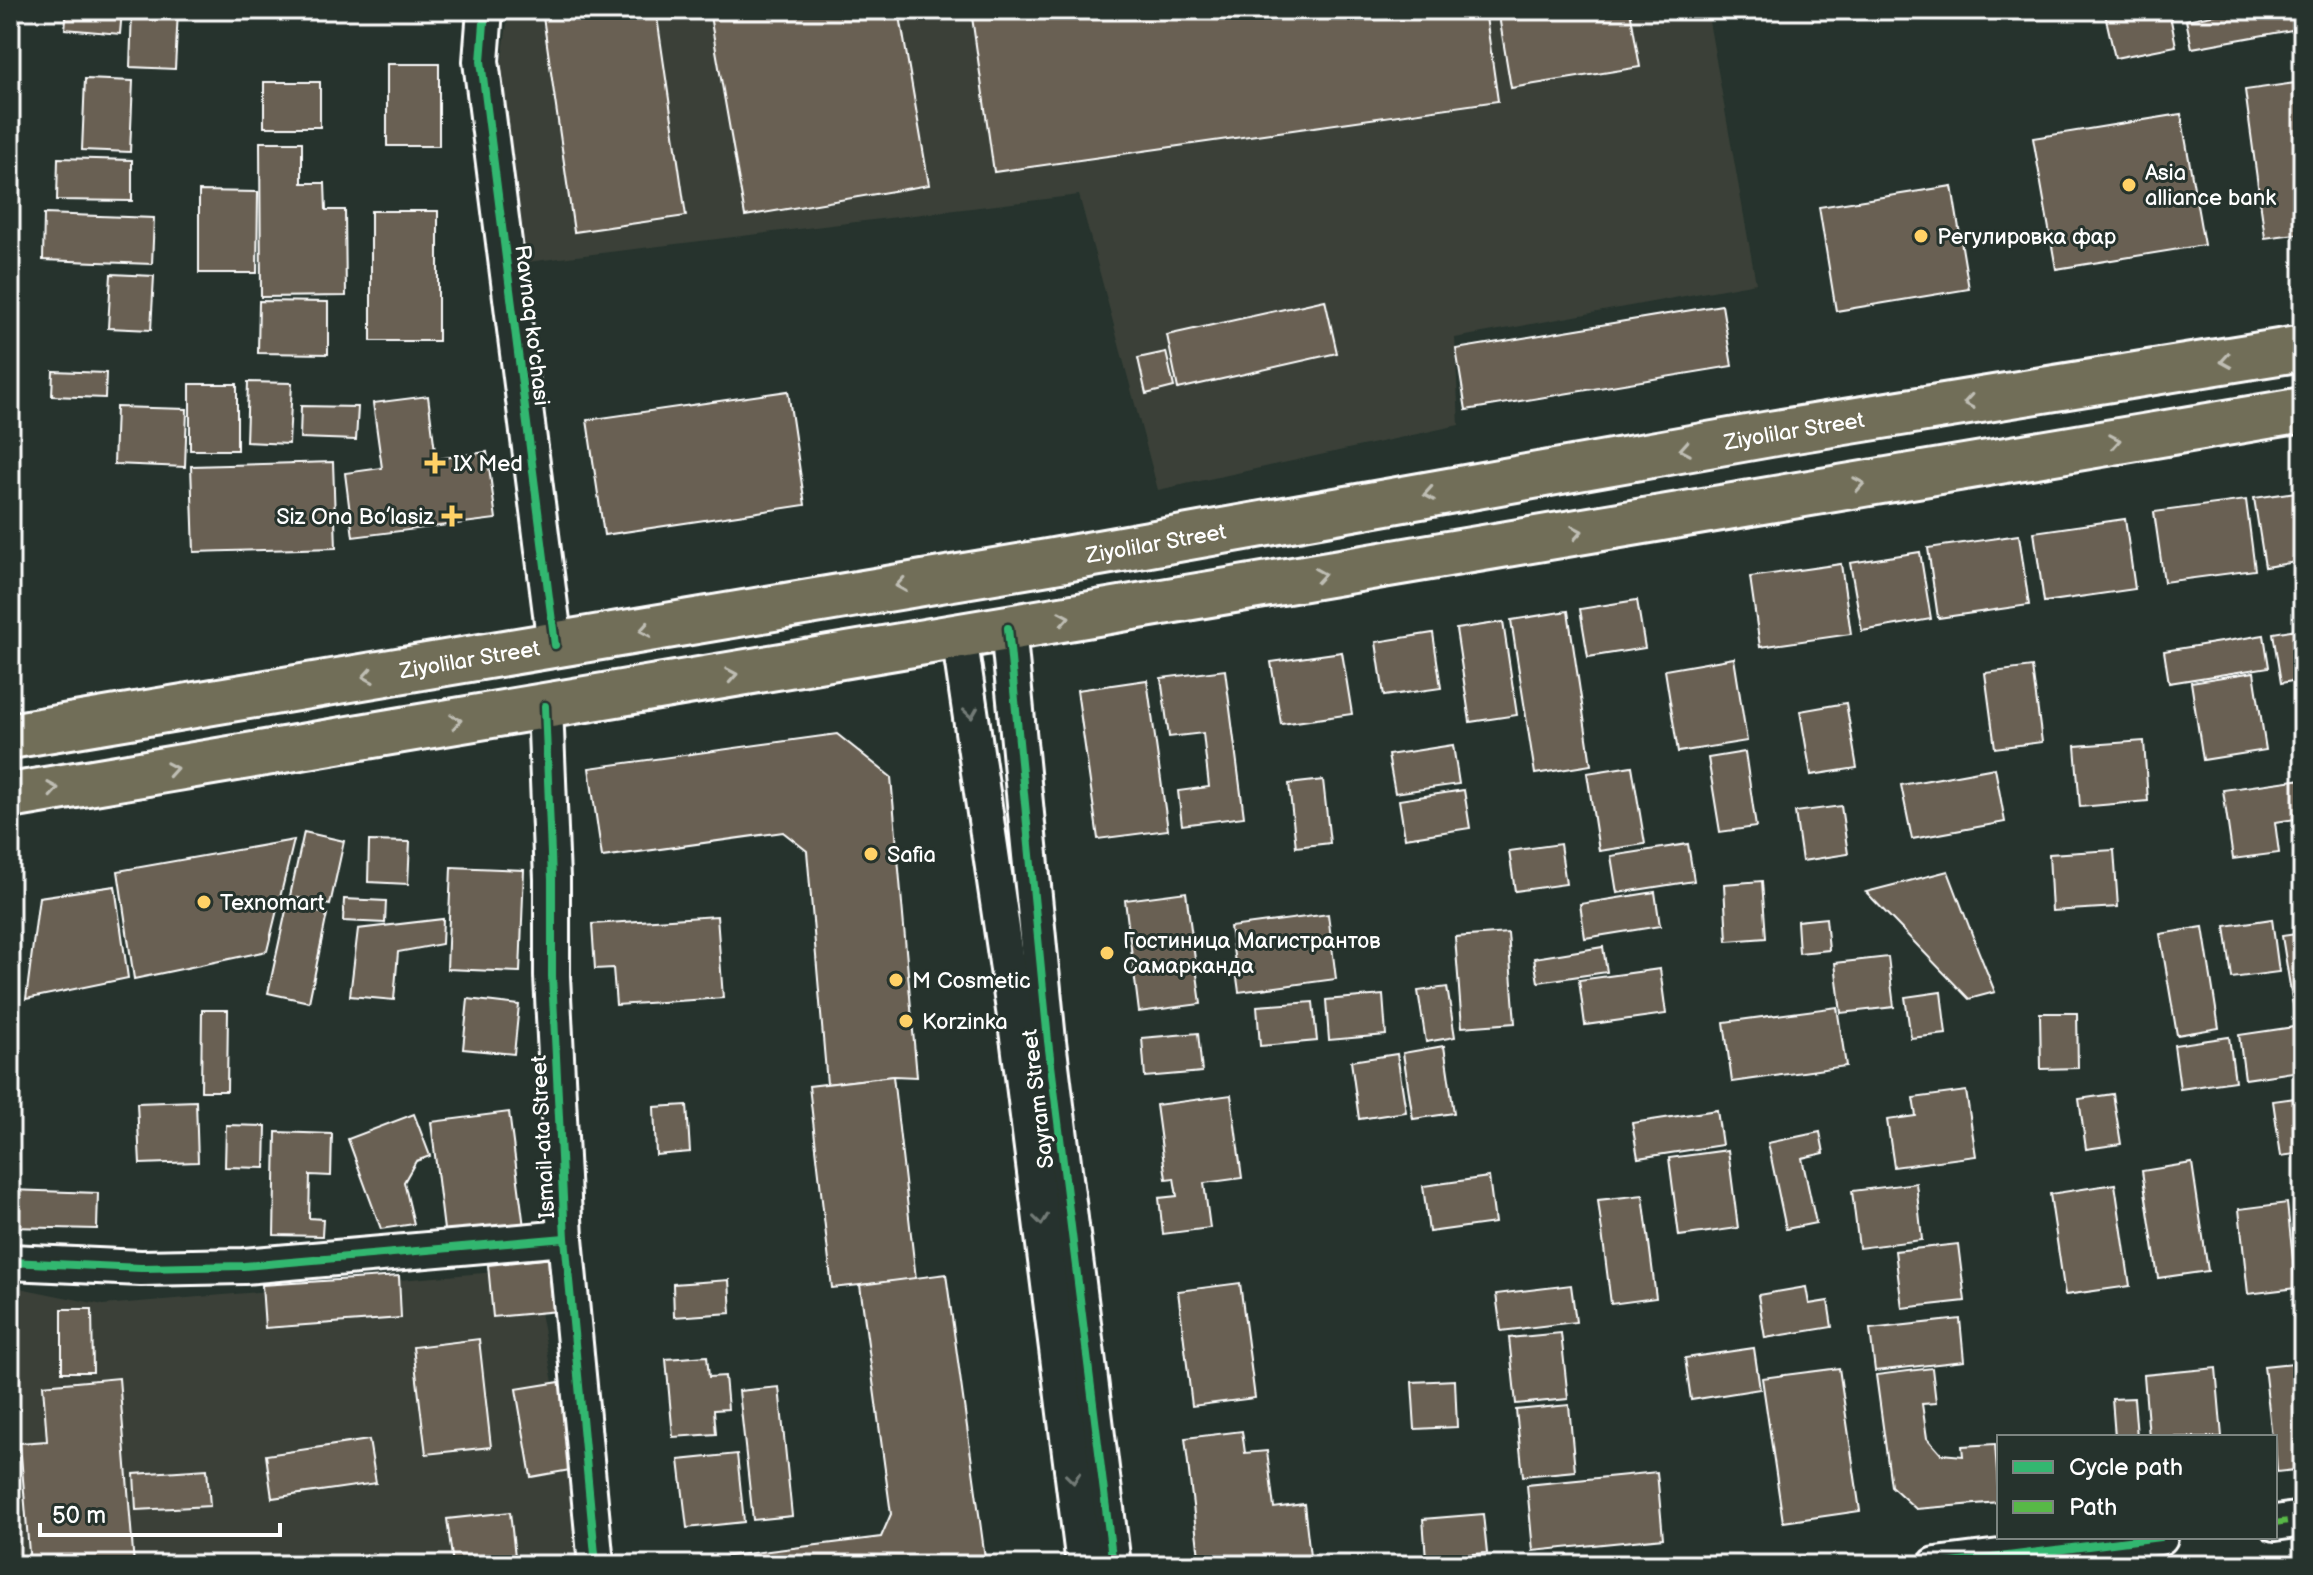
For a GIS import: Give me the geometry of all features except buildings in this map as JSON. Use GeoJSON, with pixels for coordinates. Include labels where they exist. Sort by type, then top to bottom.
{"type":"FeatureCollection","features":[{"type":"Feature","properties":{"kind":"main road","name":"Ziyolilar Street"},"geometry":{"type":"LineString","coordinates":[[10,736],[978,573],[1770,434],[2303,348]]}},
{"type":"Feature","properties":{"kind":"main road"},"geometry":{"type":"LineString","coordinates":[[10,796],[2303,410]]}},
{"type":"Feature","properties":{"kind":"main road"},"geometry":{"type":"LineString","coordinates":[[1770,434],[1782,497]]}},
{"type":"Feature","properties":{"kind":"main road","name":"Sayram Street"},"geometry":{"type":"LineString","coordinates":[[978,573],[1008,628]]}},
{"type":"Feature","properties":{"kind":"main road","name":"Sayram Street"},"geometry":{"type":"LineString","coordinates":[[959,636],[978,573]]}},
{"type":"Feature","properties":{"kind":"street","name":"Ravnaq ko'chasi"},"geometry":{"type":"LineString","coordinates":[[485,10],[481,61],[555,645]]}},
{"type":"Feature","properties":{"kind":"street","name":"Sayram Street"},"geometry":{"type":"LineString","coordinates":[[1008,628],[1048,1041],[1113,1565]]}},
{"type":"Feature","properties":{"kind":"street","name":"Sayram Street"},"geometry":{"type":"LineString","coordinates":[[959,636],[1019,1044],[1084,1565]]}},
{"type":"Feature","properties":{"kind":"street","name":"Ismail-ata Street"},"geometry":{"type":"LineString","coordinates":[[545,706],[552,879],[552,976],[565,1238],[596,1565]]}},
{"type":"Feature","properties":{"kind":"street"},"geometry":{"type":"LineString","coordinates":[[10,1262],[141,1268],[244,1266],[565,1238]]}},
{"type":"Feature","properties":{"kind":"street"},"geometry":{"type":"LineString","coordinates":[[2277,1523],[2303,1519]]}},
{"type":"Feature","properties":{"kind":"street"},"geometry":{"type":"LineString","coordinates":[[1936,1565],[2144,1539]]}},
{"type":"Feature","properties":{"kind":"shaded area"},"geometry":{"type":"Polygon","coordinates":[[[509,10],[1707,10],[1756,283],[1455,338],[1459,425],[1158,490],[1079,195],[527,262],[501,66],[509,10]]]}},
{"type":"Feature","properties":{"kind":"shaded area"},"geometry":{"type":"Polygon","coordinates":[[[532,1269],[558,1409],[579,1565],[10,1565],[10,1286],[103,1305],[532,1269]]]}},
{"type":"Feature","properties":{"kind":"marked path"},"geometry":{"type":"LineString","coordinates":[[2277,1523],[2303,1519]]}},
{"type":"Feature","properties":{"kind":"cycle path"},"geometry":{"type":"LineString","coordinates":[[485,10],[481,61],[555,645]]}},
{"type":"Feature","properties":{"kind":"cycle path"},"geometry":{"type":"LineString","coordinates":[[1008,628],[1048,1041],[1113,1565]]}},
{"type":"Feature","properties":{"kind":"cycle path"},"geometry":{"type":"LineString","coordinates":[[545,706],[552,879],[552,976],[565,1238],[596,1565]]}},
{"type":"Feature","properties":{"kind":"cycle path"},"geometry":{"type":"LineString","coordinates":[[10,1262],[141,1268],[244,1266],[565,1238]]}},
{"type":"Feature","properties":{"kind":"cycle path"},"geometry":{"type":"LineString","coordinates":[[1936,1565],[2144,1539]]}},
{"type":"Feature","properties":{"kind":"place","name":"Asia alliance bank"},"geometry":{"type":"Point","coordinates":[2129,185]}},
{"type":"Feature","properties":{"kind":"place","name":"Регулировка фар"},"geometry":{"type":"Point","coordinates":[1921,236]}},
{"type":"Feature","properties":{"kind":"place","name":"IX Med"},"geometry":{"type":"Point","coordinates":[435,463]}},
{"type":"Feature","properties":{"kind":"place","name":"Siz Ona Bo’lasiz"},"geometry":{"type":"Point","coordinates":[452,516]}},
{"type":"Feature","properties":{"kind":"place","name":"Safia"},"geometry":{"type":"Point","coordinates":[871,854]}},
{"type":"Feature","properties":{"kind":"place","name":"Texnomart"},"geometry":{"type":"Point","coordinates":[204,902]}},
{"type":"Feature","properties":{"kind":"place","name":"Гостиница Магистрантов Самарканда"},"geometry":{"type":"Point","coordinates":[1107,953]}},
{"type":"Feature","properties":{"kind":"place","name":"M Cosmetic"},"geometry":{"type":"Point","coordinates":[896,980]}},
{"type":"Feature","properties":{"kind":"place","name":"Korzinka"},"geometry":{"type":"Point","coordinates":[906,1021]}}]}
